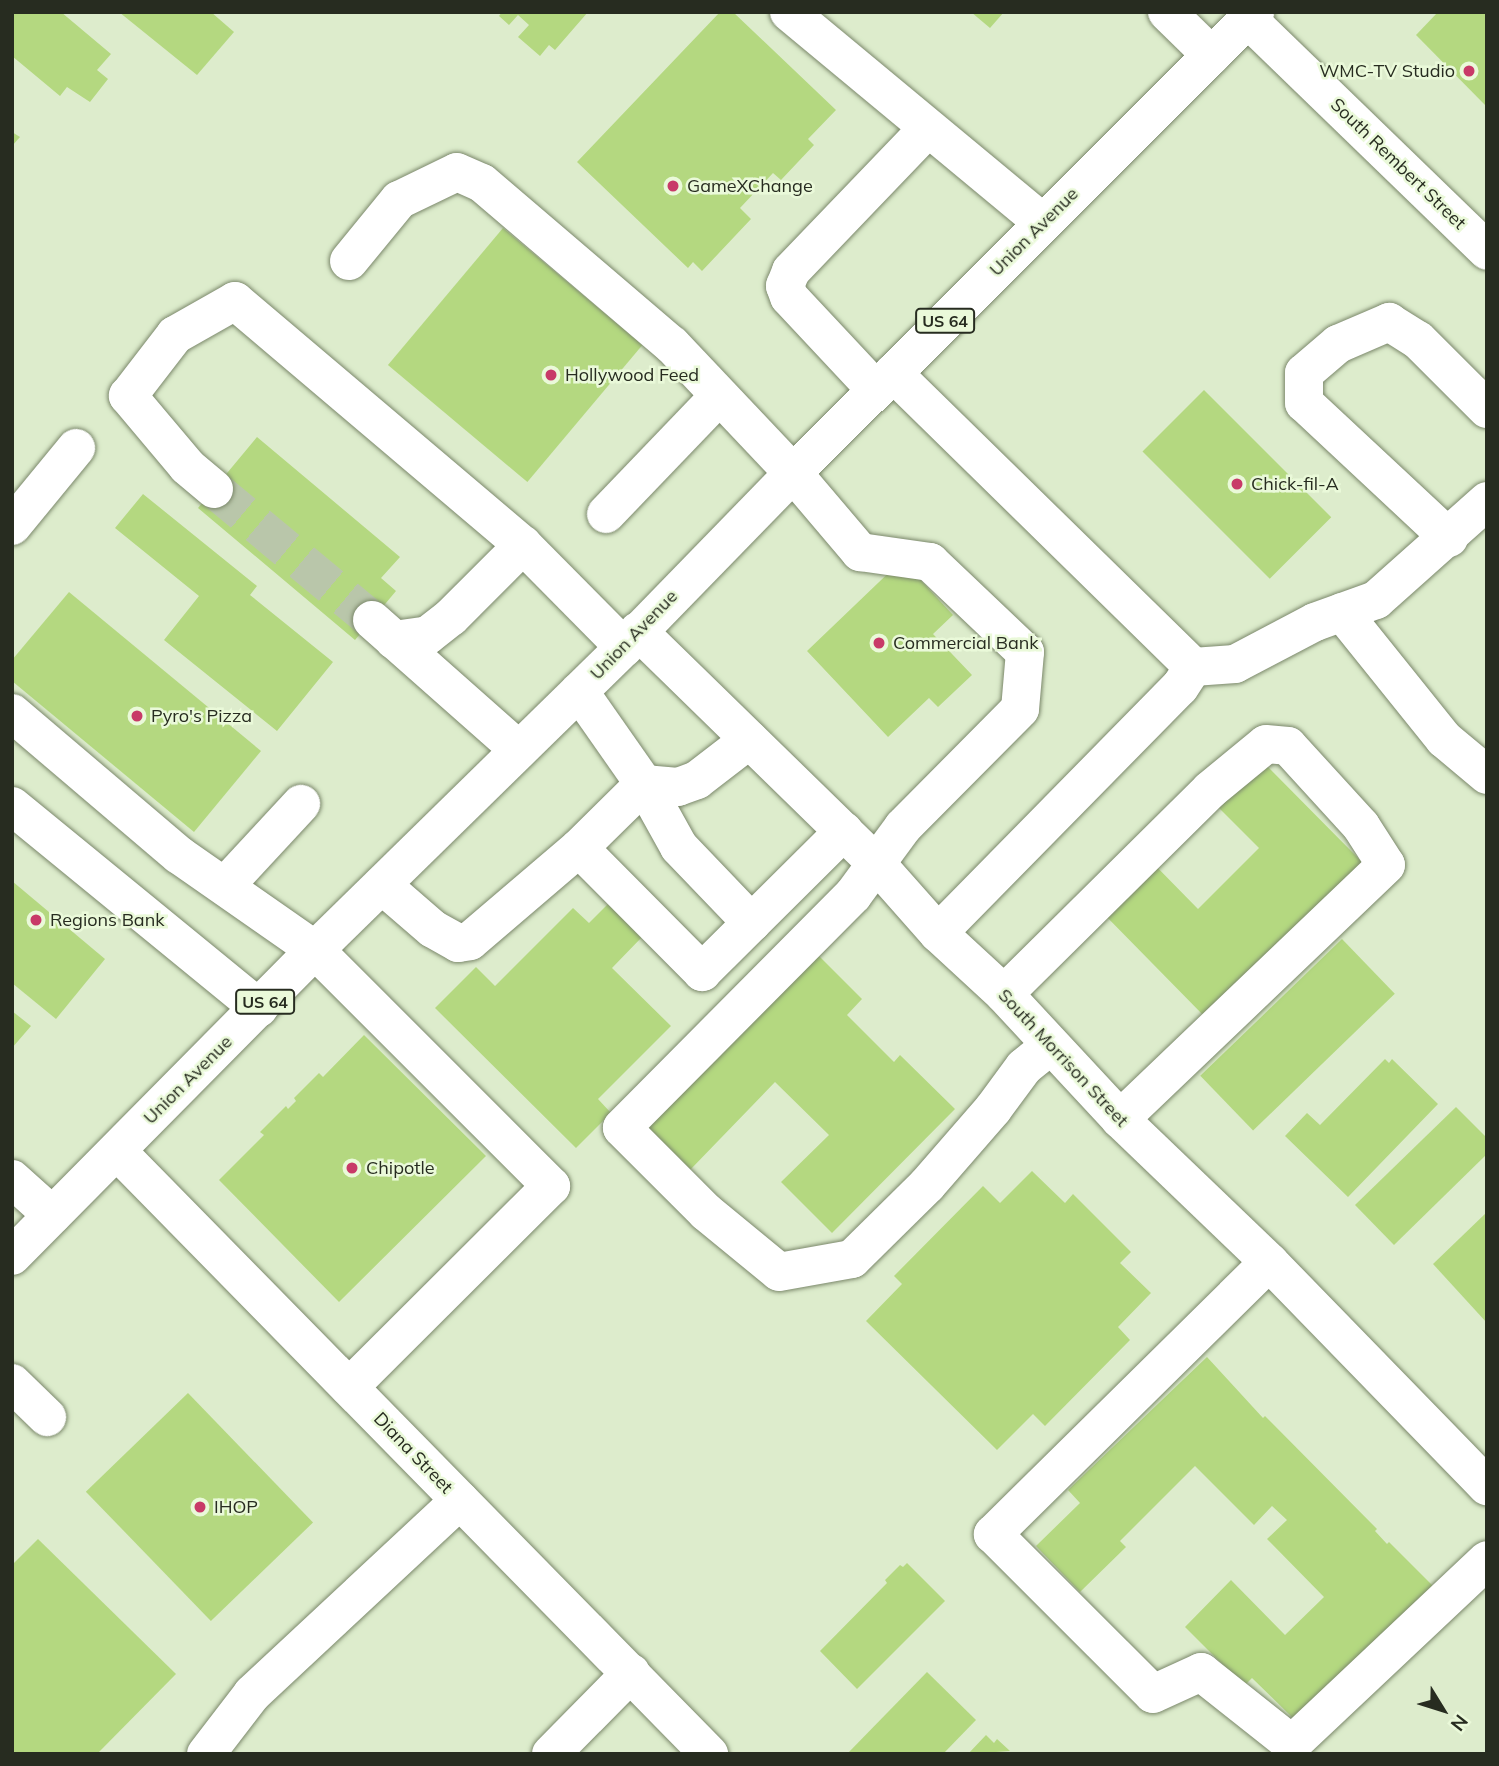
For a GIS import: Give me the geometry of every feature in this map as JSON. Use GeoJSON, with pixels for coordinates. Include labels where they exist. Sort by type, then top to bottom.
{"type":"FeatureCollection","features":[{"type":"Feature","properties":{"kind":"street"},"geometry":{"type":"LineString","coordinates":[[789,12],[1043,223]]}},
{"type":"Feature","properties":{"kind":"street"},"geometry":{"type":"LineString","coordinates":[[1167,12],[1212,55]]}},
{"type":"Feature","properties":{"kind":"street","name":"Union Avenue"},"geometry":{"type":"LineString","coordinates":[[12,1256],[118,1152],[315,950],[631,639],[1251,15]]}},
{"type":"Feature","properties":{"kind":"street","name":"South Rembert Street"},"geometry":{"type":"LineString","coordinates":[[1251,15],[1487,250]]}},
{"type":"Feature","properties":{"kind":"street"},"geometry":{"type":"LineString","coordinates":[[928,128],[791,271],[785,286],[789,297],[1194,667],[1234,664],[1315,622],[1376,600],[1449,538],[1487,501]]}},
{"type":"Feature","properties":{"kind":"street"},"geometry":{"type":"LineString","coordinates":[[349,261],[399,200],[457,172],[482,183],[672,345],[793,473],[860,552],[930,562],[1025,652],[1020,709],[903,827],[853,895],[622,1128],[706,1212],[779,1272],[852,1259],[927,1185],[993,1109],[1024,1068],[1050,1046]]}},
{"type":"Feature","properties":{"kind":"street","name":"South Morrison Street"},"geometry":{"type":"LineString","coordinates":[[214,489],[187,466],[128,396],[175,335],[235,301],[749,740],[876,863],[938,933],[1004,993],[1120,1119],[1269,1262],[1487,1486]]}},
{"type":"Feature","properties":{"kind":"street"},"geometry":{"type":"LineString","coordinates":[[1449,538],[1304,403],[1304,373],[1338,344],[1389,323],[1419,340],[1487,409]]}},
{"type":"Feature","properties":{"kind":"street"},"geometry":{"type":"LineString","coordinates":[[606,514],[719,396]]}},
{"type":"Feature","properties":{"kind":"street"},"geometry":{"type":"LineString","coordinates":[[12,526],[76,449]]}},
{"type":"Feature","properties":{"kind":"street"},"geometry":{"type":"LineString","coordinates":[[519,750],[383,630],[428,635],[451,617],[523,545]]}},
{"type":"Feature","properties":{"kind":"street"},"geometry":{"type":"LineString","coordinates":[[1342,612],[1444,739],[1487,775]]}},
{"type":"Feature","properties":{"kind":"street"},"geometry":{"type":"LineString","coordinates":[[938,933],[1180,687],[1194,667]]}},
{"type":"Feature","properties":{"kind":"street"},"geometry":{"type":"LineString","coordinates":[[579,691],[644,784],[679,847],[752,923]]}},
{"type":"Feature","properties":{"kind":"street"},"geometry":{"type":"LineString","coordinates":[[12,713],[180,855],[315,950],[551,1186],[349,1387]]}},
{"type":"Feature","properties":{"kind":"street"},"geometry":{"type":"LineString","coordinates":[[644,784],[678,787],[697,780],[749,740]]}},
{"type":"Feature","properties":{"kind":"street"},"geometry":{"type":"LineString","coordinates":[[1004,993],[1210,790],[1266,744],[1288,746],[1361,826],[1386,865],[1120,1119]]}},
{"type":"Feature","properties":{"kind":"street"},"geometry":{"type":"LineString","coordinates":[[382,885],[433,929],[458,943],[470,941],[579,849],[644,784]]}},
{"type":"Feature","properties":{"kind":"street"},"geometry":{"type":"LineString","coordinates":[[225,886],[301,804]]}},
{"type":"Feature","properties":{"kind":"street"},"geometry":{"type":"LineString","coordinates":[[12,806],[259,1009]]}},
{"type":"Feature","properties":{"kind":"street"},"geometry":{"type":"LineString","coordinates":[[579,849],[702,972],[844,831]]}},
{"type":"Feature","properties":{"kind":"street","name":"Diana Street"},"geometry":{"type":"LineString","coordinates":[[118,1152],[709,1754]]}},
{"type":"Feature","properties":{"kind":"street"},"geometry":{"type":"LineString","coordinates":[[12,1179],[52,1214]]}},
{"type":"Feature","properties":{"kind":"street"},"geometry":{"type":"LineString","coordinates":[[1269,1262],[993,1534],[1153,1694],[1201,1672],[1292,1744],[1487,1560]]}},
{"type":"Feature","properties":{"kind":"street"},"geometry":{"type":"LineString","coordinates":[[12,1383],[47,1417]]}},
{"type":"Feature","properties":{"kind":"street"},"geometry":{"type":"LineString","coordinates":[[206,1754],[252,1693],[460,1500]]}},
{"type":"Feature","properties":{"kind":"street"},"geometry":{"type":"LineString","coordinates":[[551,1754],[631,1673]]}},
{"type":"Feature","properties":{"kind":"building"},"geometry":{"type":"Polygon","coordinates":[[[12,12],[61,12],[111,54],[97,70],[108,79],[90,102],[67,87],[60,96],[12,56],[12,12]]]}},
{"type":"Feature","properties":{"kind":"building"},"geometry":{"type":"Polygon","coordinates":[[[119,12],[211,12],[234,32],[197,75],[119,12]]]}},
{"type":"Feature","properties":{"kind":"building"},"geometry":{"type":"Polygon","coordinates":[[[502,12],[588,12],[555,50],[549,45],[540,56],[518,37],[529,25],[518,15],[509,25],[499,16],[502,12]]]}},
{"type":"Feature","properties":{"kind":"building"},"geometry":{"type":"Polygon","coordinates":[[[720,12],[733,12],[836,110],[808,139],[814,145],[781,180],[773,173],[740,208],[751,219],[702,271],[693,262],[688,268],[577,162],[720,12]]]}},
{"type":"Feature","properties":{"kind":"building"},"geometry":{"type":"Polygon","coordinates":[[[971,12],[1004,12],[990,28],[971,12]]]}},
{"type":"Feature","properties":{"kind":"building","name":"WMC-TV Studio"},"geometry":{"type":"Polygon","coordinates":[[[1438,12],[1487,12],[1487,107],[1416,35],[1438,12]]]}},
{"type":"Feature","properties":{"kind":"building"},"geometry":{"type":"Polygon","coordinates":[[[12,132],[20,137],[12,146],[12,132]]]}},
{"type":"Feature","properties":{"kind":"building"},"geometry":{"type":"Polygon","coordinates":[[[503,228],[642,345],[527,482],[388,365],[503,228]]]}},
{"type":"Feature","properties":{"kind":"building","name":"Chick-fil-A"},"geometry":{"type":"Polygon","coordinates":[[[1204,390],[1331,517],[1270,579],[1142,452],[1204,390]]]}},
{"type":"Feature","properties":{"kind":"building"},"geometry":{"type":"Polygon","coordinates":[[[257,437],[400,557],[381,578],[396,591],[355,640],[198,508],[257,437]]]}},
{"type":"Feature","properties":{"kind":"building"},"geometry":{"type":"Polygon","coordinates":[[[143,494],[257,586],[250,595],[333,662],[277,731],[164,640],[199,596],[115,528],[143,494]]]}},
{"type":"Feature","properties":{"kind":"building","name":"Commercial Bank"},"geometry":{"type":"Polygon","coordinates":[[[902,560],[953,615],[933,634],[972,675],[938,707],[929,698],[888,737],[807,651],[902,560]]]}},
{"type":"Feature","properties":{"kind":"building","name":"Pyro's Pizza"},"geometry":{"type":"Polygon","coordinates":[[[69,592],[261,751],[194,832],[12,681],[12,660],[69,592]]]}},
{"type":"Feature","properties":{"kind":"building"},"geometry":{"type":"Polygon","coordinates":[[[1264,763],[1362,862],[1205,1017],[1097,907],[1147,857],[1198,909],[1259,848],[1219,808],[1264,763]]]}},
{"type":"Feature","properties":{"kind":"building","name":"Regions Bank"},"geometry":{"type":"Polygon","coordinates":[[[12,881],[105,959],[56,1019],[12,983],[12,881]]]}},
{"type":"Feature","properties":{"kind":"building"},"geometry":{"type":"Polygon","coordinates":[[[609,903],[642,937],[612,968],[671,1026],[598,1099],[611,1113],[576,1148],[435,1008],[476,967],[495,986],[573,908],[589,923],[609,903]]]}},
{"type":"Feature","properties":{"kind":"building"},"geometry":{"type":"Polygon","coordinates":[[[1342,939],[1395,994],[1253,1131],[1200,1076],[1342,939]]]}},
{"type":"Feature","properties":{"kind":"building"},"geometry":{"type":"Polygon","coordinates":[[[810,947],[862,999],[847,1015],[894,1062],[900,1055],[955,1109],[832,1233],[781,1182],[829,1135],[775,1082],[690,1170],[639,1121],[810,947]]]}},
{"type":"Feature","properties":{"kind":"building"},"geometry":{"type":"Polygon","coordinates":[[[12,1011],[31,1026],[12,1048],[12,1011]]]}},
{"type":"Feature","properties":{"kind":"building","name":"Chipotle"},"geometry":{"type":"Polygon","coordinates":[[[364,1035],[486,1156],[339,1302],[219,1180],[264,1135],[260,1132],[286,1106],[288,1109],[296,1101],[294,1098],[319,1073],[323,1077],[364,1035]]]}},
{"type":"Feature","properties":{"kind":"building"},"geometry":{"type":"Polygon","coordinates":[[[1385,1059],[1389,1063],[1392,1059],[1438,1104],[1348,1197],[1285,1136],[1307,1113],[1320,1125],[1385,1059]]]}},
{"type":"Feature","properties":{"kind":"building"},"geometry":{"type":"Polygon","coordinates":[[[1456,1107],[1487,1138],[1487,1154],[1394,1245],[1355,1205],[1456,1107]]]}},
{"type":"Feature","properties":{"kind":"building"},"geometry":{"type":"Polygon","coordinates":[[[1032,1171],[1065,1203],[1073,1194],[1131,1252],[1120,1263],[1151,1293],[1118,1327],[1130,1340],[1045,1426],[1033,1414],[997,1450],[866,1321],[902,1284],[894,1276],[983,1186],[1000,1203],[1032,1171]]]}},
{"type":"Feature","properties":{"kind":"building"},"geometry":{"type":"Polygon","coordinates":[[[1487,1212],[1487,1323],[1433,1264],[1487,1212]]]}},
{"type":"Feature","properties":{"kind":"building"},"geometry":{"type":"Polygon","coordinates":[[[1207,1357],[1263,1418],[1265,1416],[1377,1529],[1375,1531],[1387,1544],[1389,1542],[1434,1587],[1298,1723],[1252,1678],[1244,1686],[1185,1627],[1231,1580],[1285,1635],[1324,1597],[1267,1539],[1287,1520],[1272,1506],[1254,1525],[1195,1466],[1120,1541],[1126,1547],[1080,1592],[1036,1546],[1080,1503],[1068,1490],[1207,1357]]]}},
{"type":"Feature","properties":{"kind":"building","name":"IHOP"},"geometry":{"type":"Polygon","coordinates":[[[188,1393],[313,1522],[211,1621],[86,1492],[188,1393]]]}},
{"type":"Feature","properties":{"kind":"building"},"geometry":{"type":"Polygon","coordinates":[[[38,1539],[176,1674],[97,1754],[12,1754],[12,1565],[38,1539]]]}},
{"type":"Feature","properties":{"kind":"building"},"geometry":{"type":"Polygon","coordinates":[[[907,1563],[945,1601],[857,1689],[820,1651],[887,1583],[885,1580],[900,1565],[903,1567],[907,1563]]]}},
{"type":"Feature","properties":{"kind":"building"},"geometry":{"type":"Polygon","coordinates":[[[927,1672],[976,1720],[943,1754],[847,1754],[927,1672]]]}},
{"type":"Feature","properties":{"kind":"building"},"geometry":{"type":"Polygon","coordinates":[[[986,1735],[994,1743],[997,1739],[1010,1751],[968,1754],[986,1735]]]}},
{"type":"Feature","properties":{"kind":"tunnel"},"geometry":{"type":"LineString","coordinates":[[214,489],[372,620]]}},
{"type":"Feature","properties":{"kind":"place","name":"WMC-TV Studio"},"geometry":{"type":"Point","coordinates":[1469,71]}},
{"type":"Feature","properties":{"kind":"place","name":"GameXChange"},"geometry":{"type":"Point","coordinates":[673,186]}},
{"type":"Feature","properties":{"kind":"place","name":"Hollywood Feed"},"geometry":{"type":"Point","coordinates":[551,375]}},
{"type":"Feature","properties":{"kind":"place","name":"Chick-fil-A"},"geometry":{"type":"Point","coordinates":[1237,484]}},
{"type":"Feature","properties":{"kind":"place","name":"Commercial Bank"},"geometry":{"type":"Point","coordinates":[879,643]}},
{"type":"Feature","properties":{"kind":"place","name":"Pyro's Pizza"},"geometry":{"type":"Point","coordinates":[137,716]}},
{"type":"Feature","properties":{"kind":"place","name":"Regions Bank"},"geometry":{"type":"Point","coordinates":[36,920]}},
{"type":"Feature","properties":{"kind":"place","name":"Chipotle"},"geometry":{"type":"Point","coordinates":[352,1168]}},
{"type":"Feature","properties":{"kind":"place","name":"IHOP"},"geometry":{"type":"Point","coordinates":[200,1507]}}]}
